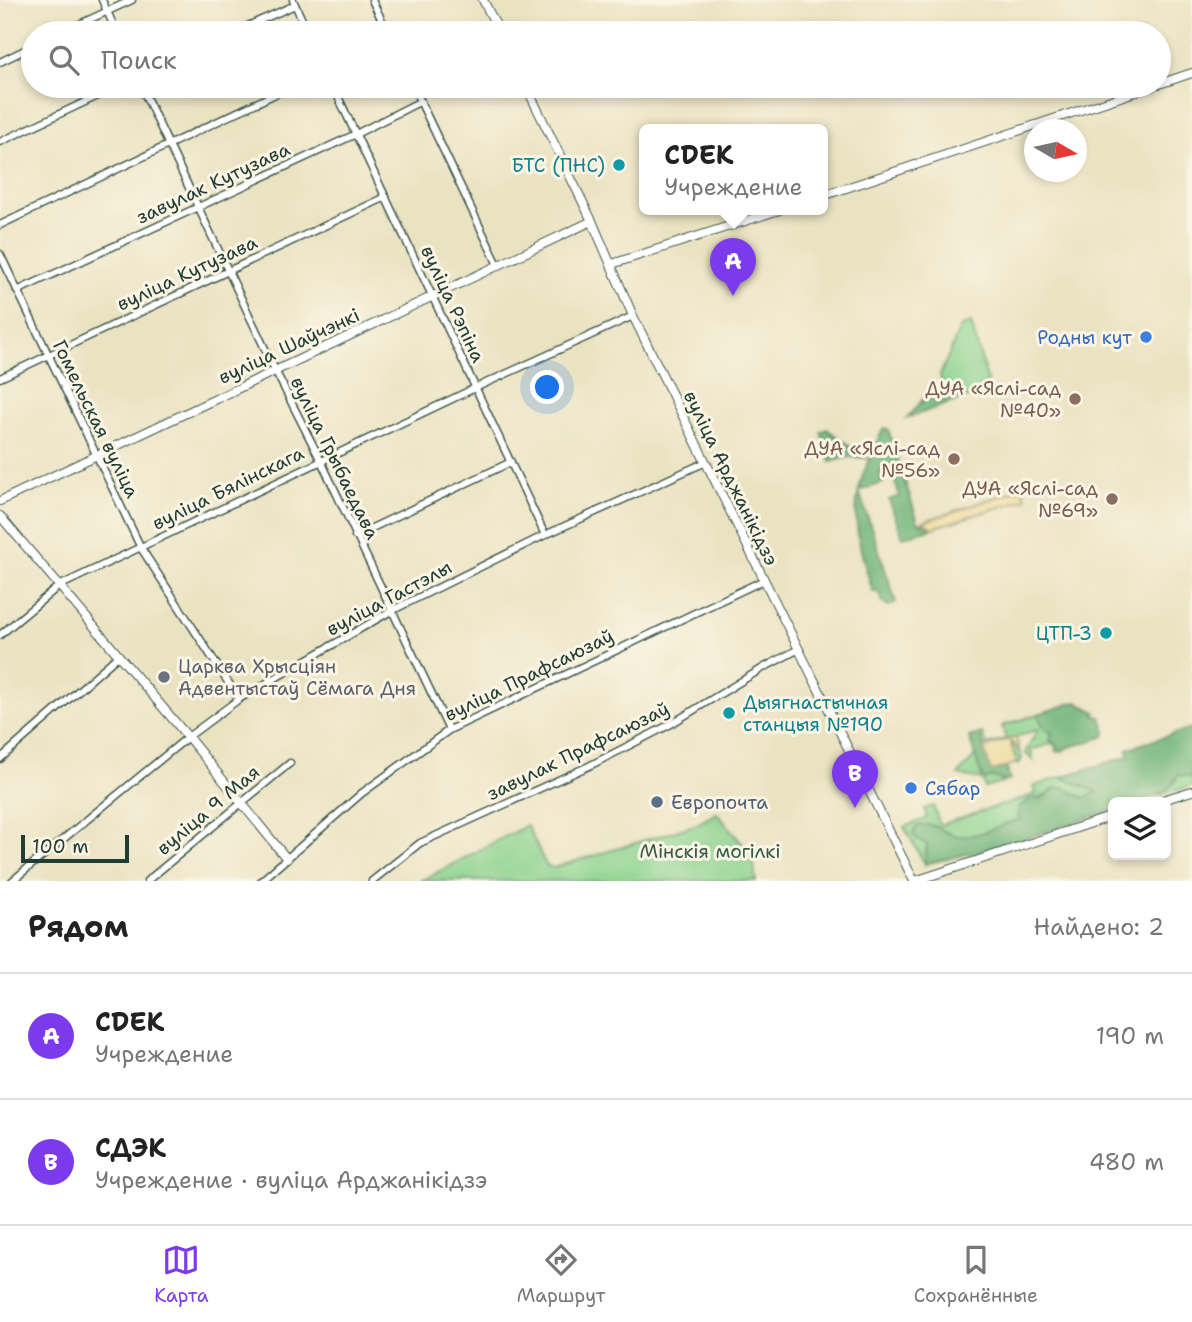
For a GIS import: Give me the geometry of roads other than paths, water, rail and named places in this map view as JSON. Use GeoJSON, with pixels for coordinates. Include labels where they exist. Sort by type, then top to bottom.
{"type":"FeatureCollection","features":[{"type":"Feature","properties":{"kind":"main road"},"geometry":{"type":"LineString","coordinates":[[483,0],[494,21]]}},
{"type":"Feature","properties":{"kind":"main road"},"geometry":{"type":"LineString","coordinates":[[1171,80],[1192,73]]}},
{"type":"Feature","properties":{"kind":"main road","name":"вуліца Арджанікідзэ"},"geometry":{"type":"LineString","coordinates":[[532,98],[592,221],[634,316],[915,881]]}},
{"type":"Feature","properties":{"kind":"main road"},"geometry":{"type":"LineString","coordinates":[[828,194],[1117,98]]}},
{"type":"Feature","properties":{"kind":"main road"},"geometry":{"type":"LineString","coordinates":[[612,264],[764,215]]}},
{"type":"Feature","properties":{"kind":"main road","name":"вуліца Шаўчэнкі"},"geometry":{"type":"LineString","coordinates":[[0,501],[592,221]]}},
{"type":"Feature","properties":{"kind":"main road"},"geometry":{"type":"LineString","coordinates":[[0,516],[188,737],[287,859]]}},
{"type":"Feature","properties":{"kind":"main road"},"geometry":{"type":"LineString","coordinates":[[1171,797],[1192,791]]}},
{"type":"Feature","properties":{"kind":"main road"},"geometry":{"type":"LineString","coordinates":[[915,881],[1108,818]]}},
{"type":"Feature","properties":{"kind":"street"},"geometry":{"type":"LineString","coordinates":[[102,0],[112,21]]}},
{"type":"Feature","properties":{"kind":"street"},"geometry":{"type":"LineString","coordinates":[[86,21],[132,0]]}},
{"type":"Feature","properties":{"kind":"street"},"geometry":{"type":"LineString","coordinates":[[372,0],[382,21]]}},
{"type":"Feature","properties":{"kind":"street"},"geometry":{"type":"LineString","coordinates":[[257,21],[294,2],[303,21]]}},
{"type":"Feature","properties":{"kind":"street"},"geometry":{"type":"LineString","coordinates":[[0,62],[21,52]]}},
{"type":"Feature","properties":{"kind":"street"},"geometry":{"type":"LineString","coordinates":[[0,142],[94,98]]}},
{"type":"Feature","properties":{"kind":"street","name":"вуліца Грыбаедава"},"geometry":{"type":"LineString","coordinates":[[147,98],[449,730]]}},
{"type":"Feature","properties":{"kind":"street"},"geometry":{"type":"LineString","coordinates":[[0,225],[267,98]]}},
{"type":"Feature","properties":{"kind":"street","name":"вуліца Рэпіна"},"geometry":{"type":"LineString","coordinates":[[338,98],[545,535]]}},
{"type":"Feature","properties":{"kind":"street"},"geometry":{"type":"LineString","coordinates":[[420,98],[498,265]]}},
{"type":"Feature","properties":{"kind":"street","name":"завулак Кутузава"},"geometry":{"type":"LineString","coordinates":[[17,291],[356,134],[421,101]]}},
{"type":"Feature","properties":{"kind":"street","name":"вуліца Кутузава"},"geometry":{"type":"LineString","coordinates":[[0,378],[386,197]]}},
{"type":"Feature","properties":{"kind":"street","name":"Гомельская вуліца"},"geometry":{"type":"LineString","coordinates":[[1,256],[141,548],[239,699]]}},
{"type":"Feature","properties":{"kind":"street","name":"вуліца Бялінскага"},"geometry":{"type":"LineString","coordinates":[[0,635],[59,586],[475,388],[634,316]]}},
{"type":"Feature","properties":{"kind":"street"},"geometry":{"type":"LineString","coordinates":[[355,536],[511,462]]}},
{"type":"Feature","properties":{"kind":"street","name":"вуліца Гастэлы"},"geometry":{"type":"LineString","coordinates":[[12,881],[188,737],[239,699],[391,611],[545,535],[706,462]]}},
{"type":"Feature","properties":{"kind":"street","name":"вуліца Прафсаюзаў"},"geometry":{"type":"LineString","coordinates":[[261,881],[362,793],[449,730],[764,580]]}},
{"type":"Feature","properties":{"kind":"street","name":"завулак Прафсаюзаў"},"geometry":{"type":"LineString","coordinates":[[372,881],[420,843],[589,766],[671,724],[799,649]]}},
{"type":"Feature","properties":{"kind":"street"},"geometry":{"type":"LineString","coordinates":[[0,759],[118,656]]}},
{"type":"Feature","properties":{"kind":"street","name":"вуліца 9 Мая"},"geometry":{"type":"LineString","coordinates":[[147,881],[290,763]]}},
{"type":"Feature","properties":{"kind":"place","name":"БТС (ПНС)"},"geometry":{"type":"Point","coordinates":[619,165]}},
{"type":"Feature","properties":{"kind":"place","name":"CDEK"},"geometry":{"type":"Point","coordinates":[733,296]}},
{"type":"Feature","properties":{"kind":"place","name":"Родны кут"},"geometry":{"type":"Point","coordinates":[1146,337]}},
{"type":"Feature","properties":{"kind":"place","name":"ДУА «Яслі-сад №40»"},"geometry":{"type":"Point","coordinates":[1075,399]}},
{"type":"Feature","properties":{"kind":"place","name":"ДУА «Яслі-сад №56»"},"geometry":{"type":"Point","coordinates":[954,459]}},
{"type":"Feature","properties":{"kind":"place","name":"ДУА «Яслі-сад №69»"},"geometry":{"type":"Point","coordinates":[1112,499]}},
{"type":"Feature","properties":{"kind":"place","name":"ЦТП-3"},"geometry":{"type":"Point","coordinates":[1106,633]}},
{"type":"Feature","properties":{"kind":"place","name":"Царква Хрысціян Адвентыстаў Сёмага Дня"},"geometry":{"type":"Point","coordinates":[164,677]}},
{"type":"Feature","properties":{"kind":"place","name":"Дыягнастычная станцыя №190"},"geometry":{"type":"Point","coordinates":[729,713]}},
{"type":"Feature","properties":{"kind":"place","name":"Сябар"},"geometry":{"type":"Point","coordinates":[911,788]}},
{"type":"Feature","properties":{"kind":"place","name":"Европочта"},"geometry":{"type":"Point","coordinates":[657,802]}},
{"type":"Feature","properties":{"kind":"place","name":"СДЭК"},"geometry":{"type":"Point","coordinates":[855,808]}},
{"type":"Feature","properties":{"kind":"park label","name":"Мінскія могілкі"},"geometry":{"type":"Point","coordinates":[710,851]}}]}
